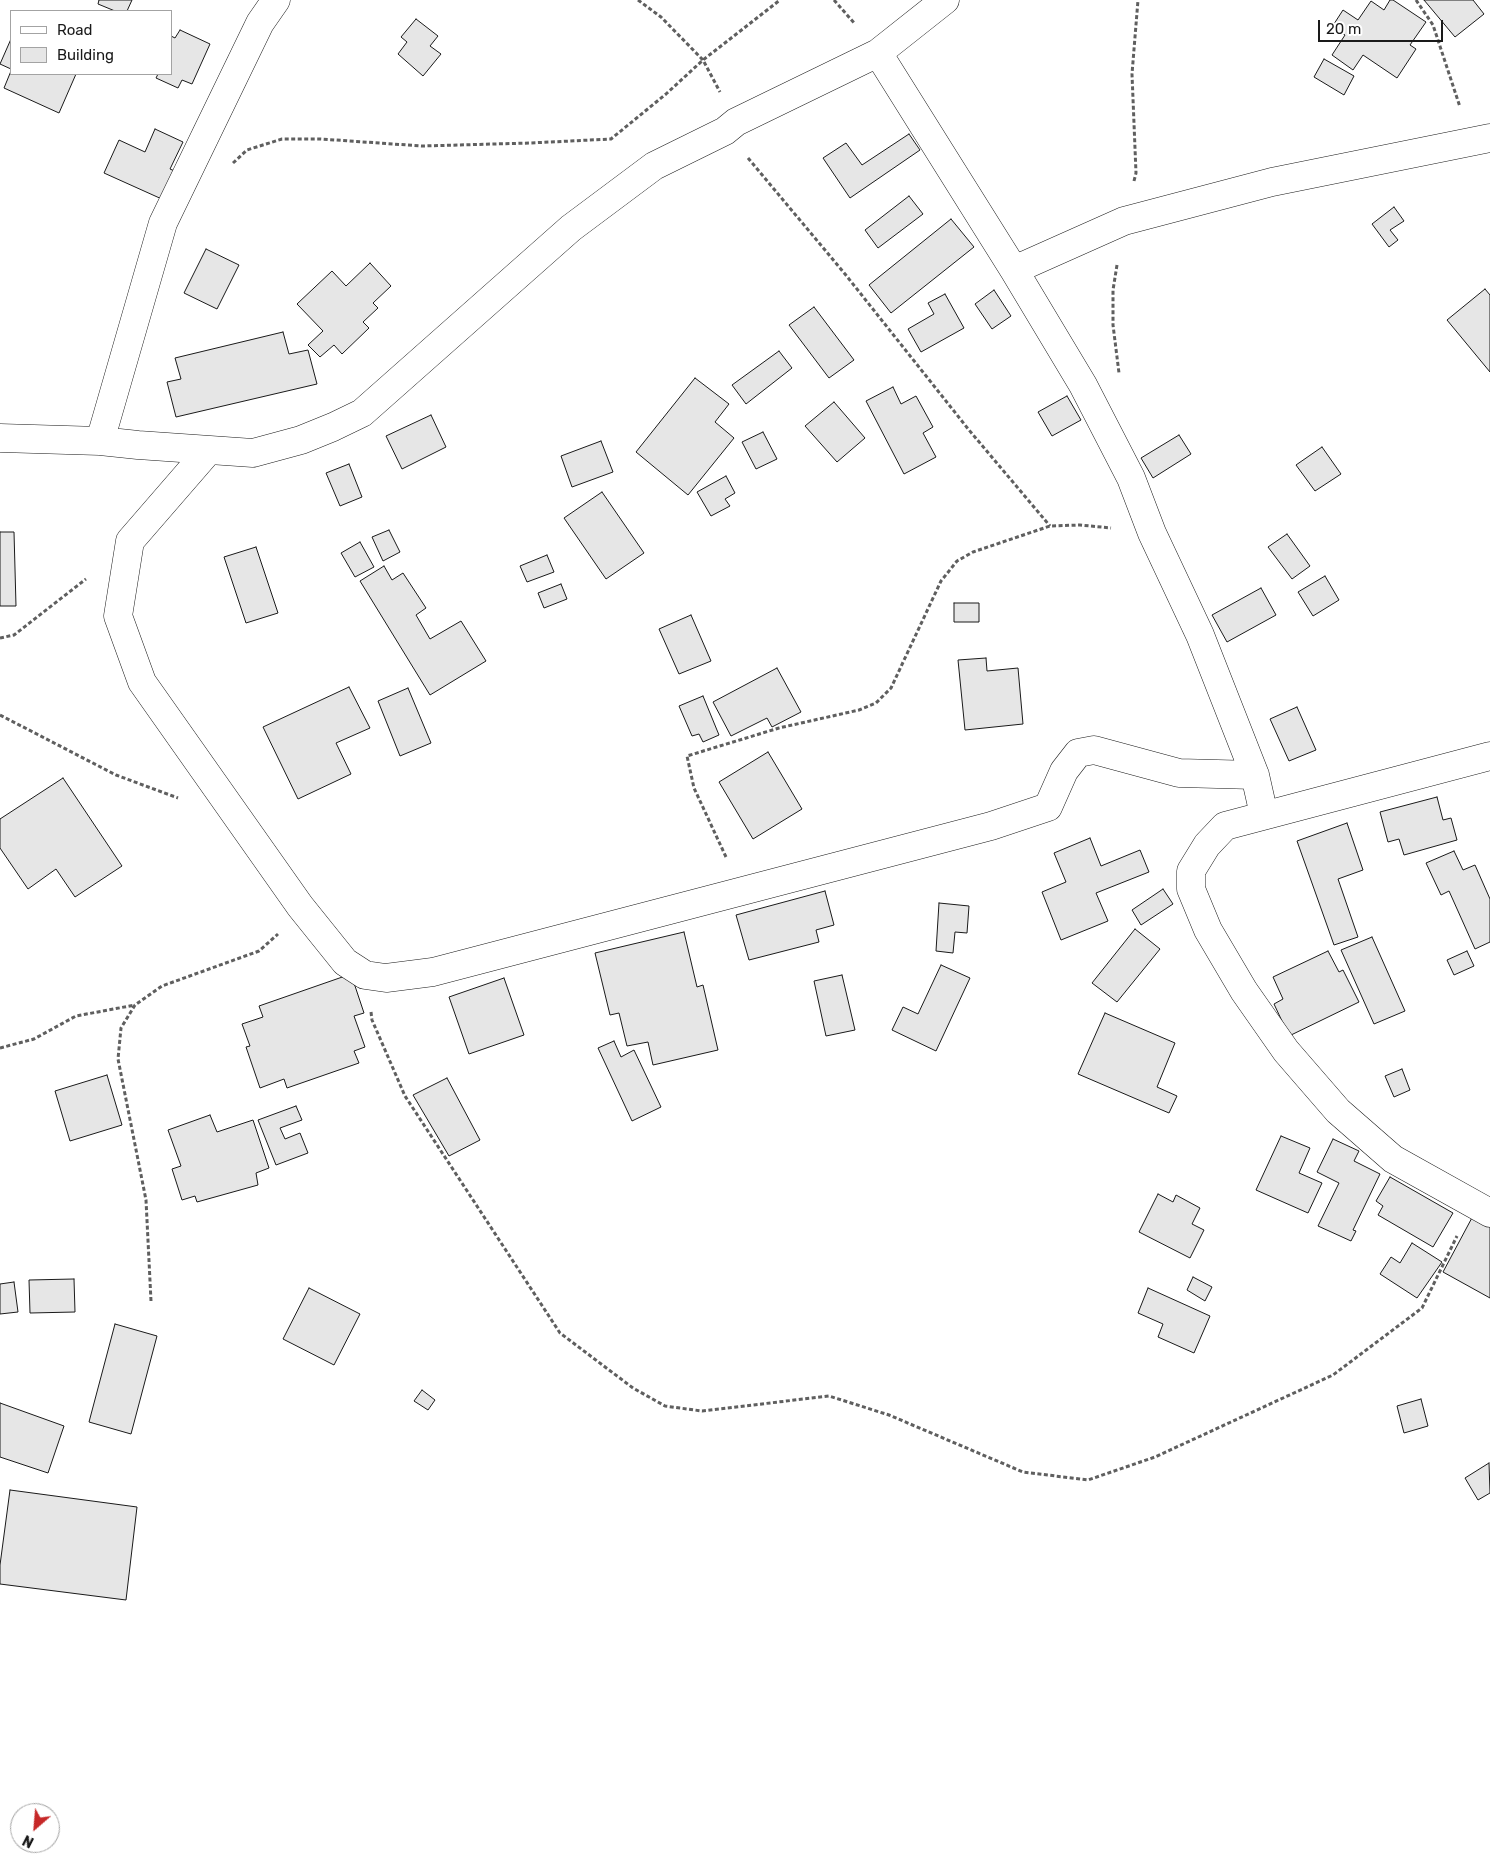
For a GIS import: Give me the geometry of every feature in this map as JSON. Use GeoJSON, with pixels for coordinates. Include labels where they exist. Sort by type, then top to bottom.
{"type":"FeatureCollection","features":[{"type":"Feature","properties":{"kind":"street"},"geometry":{"type":"LineString","coordinates":[[100,440],[163,223],[260,23],[276,0]]}},
{"type":"Feature","properties":{"kind":"street"},"geometry":{"type":"LineString","coordinates":[[0,438],[100,440],[138,446],[253,453],[301,440],[362,413],[572,228],[654,166],[725,131],[736,122],[878,53],[945,0]]}},
{"type":"Feature","properties":{"kind":"street"},"geometry":{"type":"LineString","coordinates":[[878,53],[1014,270],[1083,385],[1131,478],[1152,533],[1200,635],[1255,775],[1264,815]]}},
{"type":"Feature","properties":{"kind":"street"},"geometry":{"type":"LineString","coordinates":[[1014,270],[1124,221],[1272,182],[1481,140]]}},
{"type":"Feature","properties":{"kind":"street"},"geometry":{"type":"LineString","coordinates":[[208,451],[130,541],[118,616],[142,682],[300,906],[345,962],[365,975],[386,978],[433,972],[991,826],[1048,807],[1064,771],[1078,753],[1094,750],[1179,773],[1255,775]]}},
{"type":"Feature","properties":{"kind":"street"},"geometry":{"type":"LineString","coordinates":[[1481,1209],[1393,1159],[1338,1111],[1286,1051],[1244,991],[1208,930],[1191,889],[1191,871],[1207,845],[1225,826],[1490,756]]}},
{"type":"Feature","properties":{"kind":"path"},"geometry":{"type":"LineString","coordinates":[[638,0],[661,17],[704,60]]}},
{"type":"Feature","properties":{"kind":"path"},"geometry":{"type":"LineString","coordinates":[[228,169],[247,150],[282,139],[321,139],[422,146],[611,139],[704,60],[780,0]]}},
{"type":"Feature","properties":{"kind":"path"},"geometry":{"type":"LineString","coordinates":[[1120,382],[1112,290],[1124,221],[1136,173],[1132,74],[1138,0]]}},
{"type":"Feature","properties":{"kind":"path"},"geometry":{"type":"LineString","coordinates":[[1416,0],[1433,25],[1481,140]]}},
{"type":"Feature","properties":{"kind":"path"},"geometry":{"type":"LineString","coordinates":[[725,131],[845,274],[969,430],[1050,526]]}},
{"type":"Feature","properties":{"kind":"path"},"geometry":{"type":"LineString","coordinates":[[742,890],[694,788],[688,756],[778,728],[859,710],[876,703],[891,688],[941,581],[957,561],[973,552],[1050,526],[1080,525],[1152,533]]}},
{"type":"Feature","properties":{"kind":"path"},"geometry":{"type":"LineString","coordinates":[[0,638],[14,635],[128,547]]}},
{"type":"Feature","properties":{"kind":"path"},"geometry":{"type":"LineString","coordinates":[[0,715],[116,775],[182,799]]}},
{"type":"Feature","properties":{"kind":"path"},"geometry":{"type":"LineString","coordinates":[[151,1301],[146,1200],[118,1059],[121,1028],[135,1005],[162,986],[259,951],[277,934],[300,906]]}},
{"type":"Feature","properties":{"kind":"path"},"geometry":{"type":"LineString","coordinates":[[365,975],[372,1020],[405,1096],[560,1333],[633,1388],[665,1406],[702,1411],[829,1396],[889,1415],[1023,1472],[1088,1480],[1155,1457],[1333,1374],[1422,1308],[1481,1209]]}},
{"type":"Feature","properties":{"kind":"path"},"geometry":{"type":"LineString","coordinates":[[0,1048],[34,1039],[76,1016],[135,1005]]}},
{"type":"Feature","properties":{"kind":"building"},"geometry":{"type":"Polygon","coordinates":[[[99,0],[132,0],[127,10],[113,10],[98,4],[99,0]]]}},
{"type":"Feature","properties":{"kind":"building"},"geometry":{"type":"Polygon","coordinates":[[[1390,0],[1393,0],[1426,22],[1410,45],[1416,49],[1397,78],[1363,55],[1353,70],[1332,55],[1345,35],[1332,27],[1343,10],[1358,20],[1371,1],[1384,10],[1390,0]]]}},
{"type":"Feature","properties":{"kind":"building"},"geometry":{"type":"Polygon","coordinates":[[[1424,0],[1473,0],[1484,14],[1455,37],[1424,0]]]}},
{"type":"Feature","properties":{"kind":"building"},"geometry":{"type":"Polygon","coordinates":[[[416,19],[438,36],[430,46],[441,54],[423,76],[398,54],[407,42],[401,37],[416,19]]]}},
{"type":"Feature","properties":{"kind":"building"},"geometry":{"type":"Polygon","coordinates":[[[180,30],[210,44],[192,84],[182,80],[178,88],[156,78],[158,75],[172,75],[172,36],[175,38],[180,30]]]}},
{"type":"Feature","properties":{"kind":"building"},"geometry":{"type":"Polygon","coordinates":[[[10,41],[10,69],[0,64],[10,41]]]}},
{"type":"Feature","properties":{"kind":"building"},"geometry":{"type":"Polygon","coordinates":[[[1324,59],[1354,76],[1344,95],[1314,77],[1324,59]]]}},
{"type":"Feature","properties":{"kind":"building"},"geometry":{"type":"Polygon","coordinates":[[[10,73],[10,75],[76,75],[59,113],[4,88],[10,73]]]}},
{"type":"Feature","properties":{"kind":"building"},"geometry":{"type":"Polygon","coordinates":[[[155,129],[183,142],[170,169],[177,172],[164,200],[104,173],[119,140],[145,152],[155,129]]]}},
{"type":"Feature","properties":{"kind":"building"},"geometry":{"type":"Polygon","coordinates":[[[909,134],[920,150],[850,198],[823,158],[846,143],[862,165],[909,134]]]}},
{"type":"Feature","properties":{"kind":"building"},"geometry":{"type":"Polygon","coordinates":[[[909,196],[923,214],[878,248],[865,230],[909,196]]]}},
{"type":"Feature","properties":{"kind":"building"},"geometry":{"type":"Polygon","coordinates":[[[1394,207],[1404,221],[1390,230],[1398,240],[1389,247],[1372,224],[1394,207]]]}},
{"type":"Feature","properties":{"kind":"building"},"geometry":{"type":"Polygon","coordinates":[[[951,219],[974,247],[891,313],[869,285],[951,219]]]}},
{"type":"Feature","properties":{"kind":"building"},"geometry":{"type":"Polygon","coordinates":[[[206,249],[239,265],[217,309],[184,293],[206,249]]]}},
{"type":"Feature","properties":{"kind":"building"},"geometry":{"type":"Polygon","coordinates":[[[370,263],[391,286],[373,303],[378,308],[363,322],[369,328],[342,354],[334,345],[320,357],[308,345],[323,331],[297,304],[332,271],[346,286],[370,263]]]}},
{"type":"Feature","properties":{"kind":"building"},"geometry":{"type":"Polygon","coordinates":[[[1485,289],[1490,295],[1490,372],[1447,320],[1485,289]]]}},
{"type":"Feature","properties":{"kind":"building"},"geometry":{"type":"Polygon","coordinates":[[[994,290],[1011,316],[992,329],[975,304],[994,290]]]}},
{"type":"Feature","properties":{"kind":"building"},"geometry":{"type":"Polygon","coordinates":[[[945,294],[964,328],[921,352],[908,329],[934,314],[928,303],[945,294]]]}},
{"type":"Feature","properties":{"kind":"building"},"geometry":{"type":"Polygon","coordinates":[[[814,307],[854,360],[829,378],[789,325],[814,307]]]}},
{"type":"Feature","properties":{"kind":"building"},"geometry":{"type":"Polygon","coordinates":[[[283,332],[289,354],[308,350],[317,384],[176,417],[167,382],[181,379],[175,358],[283,332]]]}},
{"type":"Feature","properties":{"kind":"building"},"geometry":{"type":"Polygon","coordinates":[[[779,351],[792,368],[746,404],[732,385],[779,351]]]}},
{"type":"Feature","properties":{"kind":"building"},"geometry":{"type":"Polygon","coordinates":[[[695,378],[729,404],[715,422],[734,438],[688,495],[636,452],[695,378]]]}},
{"type":"Feature","properties":{"kind":"building"},"geometry":{"type":"Polygon","coordinates":[[[893,387],[901,404],[916,396],[933,427],[923,433],[936,457],[904,474],[866,401],[893,387]]]}},
{"type":"Feature","properties":{"kind":"building"},"geometry":{"type":"Polygon","coordinates":[[[1067,396],[1081,420],[1052,436],[1038,412],[1067,396]]]}},
{"type":"Feature","properties":{"kind":"building"},"geometry":{"type":"Polygon","coordinates":[[[834,402],[865,438],[837,462],[805,426],[834,402]]]}},
{"type":"Feature","properties":{"kind":"building"},"geometry":{"type":"Polygon","coordinates":[[[431,415],[446,447],[402,469],[386,436],[431,415]]]}},
{"type":"Feature","properties":{"kind":"building"},"geometry":{"type":"Polygon","coordinates":[[[763,432],[777,459],[756,469],[742,442],[763,432]]]}},
{"type":"Feature","properties":{"kind":"building"},"geometry":{"type":"Polygon","coordinates":[[[1179,435],[1191,454],[1153,478],[1141,458],[1179,435]]]}},
{"type":"Feature","properties":{"kind":"building"},"geometry":{"type":"Polygon","coordinates":[[[601,441],[613,472],[572,487],[561,456],[601,441]]]}},
{"type":"Feature","properties":{"kind":"building"},"geometry":{"type":"Polygon","coordinates":[[[1322,447],[1341,474],[1315,491],[1296,465],[1322,447]]]}},
{"type":"Feature","properties":{"kind":"building"},"geometry":{"type":"Polygon","coordinates":[[[349,464],[362,497],[340,506],[326,473],[349,464]]]}},
{"type":"Feature","properties":{"kind":"building"},"geometry":{"type":"Polygon","coordinates":[[[726,476],[735,493],[725,499],[730,506],[711,516],[697,492],[726,476]]]}},
{"type":"Feature","properties":{"kind":"building"},"geometry":{"type":"Polygon","coordinates":[[[602,492],[644,553],[606,579],[564,518],[602,492]]]}},
{"type":"Feature","properties":{"kind":"building"},"geometry":{"type":"Polygon","coordinates":[[[389,530],[400,552],[383,561],[372,537],[389,530]]]}},
{"type":"Feature","properties":{"kind":"building"},"geometry":{"type":"Polygon","coordinates":[[[0,532],[14,532],[16,606],[0,606],[0,532]]]}},
{"type":"Feature","properties":{"kind":"building"},"geometry":{"type":"Polygon","coordinates":[[[1287,534],[1310,566],[1292,579],[1268,547],[1287,534]]]}},
{"type":"Feature","properties":{"kind":"building"},"geometry":{"type":"Polygon","coordinates":[[[360,542],[374,567],[355,577],[341,553],[360,542]]]}},
{"type":"Feature","properties":{"kind":"building"},"geometry":{"type":"Polygon","coordinates":[[[256,547],[278,613],[246,623],[224,557],[256,547]]]}},
{"type":"Feature","properties":{"kind":"building"},"geometry":{"type":"Polygon","coordinates":[[[547,555],[554,572],[527,582],[520,566],[547,555]]]}},
{"type":"Feature","properties":{"kind":"building"},"geometry":{"type":"Polygon","coordinates":[[[384,566],[392,580],[403,573],[426,608],[416,615],[430,639],[461,621],[486,661],[430,695],[360,581],[384,566]]]}},
{"type":"Feature","properties":{"kind":"building"},"geometry":{"type":"Polygon","coordinates":[[[1325,576],[1339,600],[1313,616],[1298,592],[1325,576]]]}},
{"type":"Feature","properties":{"kind":"building"},"geometry":{"type":"Polygon","coordinates":[[[561,584],[567,599],[544,608],[538,593],[561,584]]]}},
{"type":"Feature","properties":{"kind":"building"},"geometry":{"type":"Polygon","coordinates":[[[1261,588],[1276,615],[1227,642],[1212,615],[1261,588]]]}},
{"type":"Feature","properties":{"kind":"building"},"geometry":{"type":"Polygon","coordinates":[[[954,603],[979,603],[979,622],[954,622],[954,603]]]}},
{"type":"Feature","properties":{"kind":"building"},"geometry":{"type":"Polygon","coordinates":[[[691,615],[711,661],[679,674],[659,629],[691,615]]]}},
{"type":"Feature","properties":{"kind":"building"},"geometry":{"type":"Polygon","coordinates":[[[986,658],[987,671],[1018,668],[1023,724],[965,730],[958,660],[986,658]]]}},
{"type":"Feature","properties":{"kind":"building"},"geometry":{"type":"Polygon","coordinates":[[[777,668],[801,712],[772,727],[767,718],[731,736],[713,702],[777,668]]]}},
{"type":"Feature","properties":{"kind":"building"},"geometry":{"type":"Polygon","coordinates":[[[349,687],[370,728],[336,743],[351,774],[298,799],[263,727],[349,687]]]}},
{"type":"Feature","properties":{"kind":"building"},"geometry":{"type":"Polygon","coordinates":[[[408,688],[431,743],[400,756],[378,701],[408,688]]]}},
{"type":"Feature","properties":{"kind":"building"},"geometry":{"type":"Polygon","coordinates":[[[703,696],[719,735],[703,742],[699,734],[692,736],[679,706],[703,696]]]}},
{"type":"Feature","properties":{"kind":"building"},"geometry":{"type":"Polygon","coordinates":[[[1297,707],[1316,750],[1289,761],[1270,719],[1297,707]]]}},
{"type":"Feature","properties":{"kind":"building"},"geometry":{"type":"Polygon","coordinates":[[[768,752],[802,809],[753,839],[719,782],[768,752]]]}},
{"type":"Feature","properties":{"kind":"building"},"geometry":{"type":"Polygon","coordinates":[[[63,778],[122,866],[75,897],[56,869],[28,889],[0,848],[0,819],[63,778]]]}},
{"type":"Feature","properties":{"kind":"building"},"geometry":{"type":"Polygon","coordinates":[[[1437,797],[1443,820],[1451,818],[1457,840],[1404,855],[1399,839],[1388,842],[1380,812],[1437,797]]]}},
{"type":"Feature","properties":{"kind":"building"},"geometry":{"type":"Polygon","coordinates":[[[1347,823],[1363,870],[1338,879],[1358,937],[1334,945],[1297,841],[1347,823]]]}},
{"type":"Feature","properties":{"kind":"building"},"geometry":{"type":"Polygon","coordinates":[[[1090,838],[1101,866],[1140,850],[1149,872],[1096,893],[1108,921],[1061,940],[1042,892],[1066,882],[1054,853],[1090,838]]]}},
{"type":"Feature","properties":{"kind":"building"},"geometry":{"type":"Polygon","coordinates":[[[1454,851],[1463,870],[1475,865],[1490,899],[1490,942],[1475,949],[1449,891],[1441,895],[1426,863],[1454,851]]]}},
{"type":"Feature","properties":{"kind":"building"},"geometry":{"type":"Polygon","coordinates":[[[1163,889],[1173,904],[1141,925],[1132,910],[1163,889]]]}},
{"type":"Feature","properties":{"kind":"building"},"geometry":{"type":"Polygon","coordinates":[[[825,891],[834,925],[816,930],[819,942],[749,960],[736,915],[825,891]]]}},
{"type":"Feature","properties":{"kind":"building"},"geometry":{"type":"Polygon","coordinates":[[[939,903],[969,906],[967,933],[955,932],[953,953],[936,951],[939,903]]]}},
{"type":"Feature","properties":{"kind":"building"},"geometry":{"type":"Polygon","coordinates":[[[1135,929],[1160,949],[1117,1002],[1092,983],[1135,929]]]}},
{"type":"Feature","properties":{"kind":"building"},"geometry":{"type":"Polygon","coordinates":[[[684,932],[697,987],[703,985],[718,1050],[653,1065],[648,1042],[627,1046],[619,1013],[610,1015],[595,953],[684,932]]]}},
{"type":"Feature","properties":{"kind":"building"},"geometry":{"type":"Polygon","coordinates":[[[1372,937],[1405,1011],[1374,1024],[1341,950],[1372,937]]]}},
{"type":"Feature","properties":{"kind":"building"},"geometry":{"type":"Polygon","coordinates":[[[1328,951],[1339,972],[1343,970],[1359,1002],[1289,1036],[1274,1004],[1283,999],[1273,977],[1328,951]]]}},
{"type":"Feature","properties":{"kind":"building"},"geometry":{"type":"Polygon","coordinates":[[[1467,951],[1474,966],[1454,975],[1447,960],[1467,951]]]}},
{"type":"Feature","properties":{"kind":"building"},"geometry":{"type":"Polygon","coordinates":[[[941,965],[970,978],[936,1051],[892,1030],[903,1007],[918,1014],[941,965]]]}},
{"type":"Feature","properties":{"kind":"building"},"geometry":{"type":"Polygon","coordinates":[[[351,974],[364,1013],[354,1016],[365,1047],[354,1051],[359,1063],[287,1088],[284,1079],[260,1088],[246,1047],[250,1046],[242,1024],[263,1017],[259,1006],[351,974]]]}},
{"type":"Feature","properties":{"kind":"building"},"geometry":{"type":"Polygon","coordinates":[[[842,975],[855,1030],[826,1036],[814,981],[842,975]]]}},
{"type":"Feature","properties":{"kind":"building"},"geometry":{"type":"Polygon","coordinates":[[[504,978],[524,1035],[469,1054],[449,997],[504,978]]]}},
{"type":"Feature","properties":{"kind":"building"},"geometry":{"type":"Polygon","coordinates":[[[1105,1013],[1175,1043],[1157,1087],[1177,1096],[1169,1113],[1078,1074],[1105,1013]]]}},
{"type":"Feature","properties":{"kind":"building"},"geometry":{"type":"Polygon","coordinates":[[[614,1041],[621,1057],[634,1050],[661,1107],[632,1121],[598,1048],[614,1041]]]}},
{"type":"Feature","properties":{"kind":"building"},"geometry":{"type":"Polygon","coordinates":[[[1402,1069],[1410,1090],[1394,1097],[1385,1076],[1402,1069]]]}},
{"type":"Feature","properties":{"kind":"building"},"geometry":{"type":"Polygon","coordinates":[[[107,1075],[122,1125],[70,1141],[55,1091],[107,1075]]]}},
{"type":"Feature","properties":{"kind":"building"},"geometry":{"type":"Polygon","coordinates":[[[447,1078],[480,1140],[449,1156],[413,1095],[447,1078]]]}},
{"type":"Feature","properties":{"kind":"building"},"geometry":{"type":"Polygon","coordinates":[[[296,1106],[302,1120],[280,1128],[285,1139],[300,1133],[308,1153],[276,1165],[258,1120],[296,1106]]]}},
{"type":"Feature","properties":{"kind":"building"},"geometry":{"type":"Polygon","coordinates":[[[210,1115],[217,1132],[253,1120],[269,1168],[256,1173],[258,1185],[197,1202],[195,1196],[182,1200],[172,1169],[181,1166],[168,1130],[210,1115]]]}},
{"type":"Feature","properties":{"kind":"building"},"geometry":{"type":"Polygon","coordinates":[[[1281,1136],[1310,1148],[1299,1173],[1322,1183],[1308,1213],[1256,1190],[1281,1136]]]}},
{"type":"Feature","properties":{"kind":"building"},"geometry":{"type":"Polygon","coordinates":[[[1333,1139],[1359,1151],[1354,1161],[1380,1174],[1353,1230],[1356,1231],[1351,1241],[1318,1226],[1339,1183],[1317,1172],[1333,1139]]]}},
{"type":"Feature","properties":{"kind":"building"},"geometry":{"type":"Polygon","coordinates":[[[1390,1177],[1453,1213],[1433,1247],[1378,1215],[1383,1206],[1376,1201],[1390,1177]]]}},
{"type":"Feature","properties":{"kind":"building"},"geometry":{"type":"Polygon","coordinates":[[[1158,1194],[1173,1202],[1176,1195],[1200,1208],[1192,1224],[1204,1230],[1190,1258],[1139,1232],[1158,1194]]]}},
{"type":"Feature","properties":{"kind":"building"},"geometry":{"type":"Polygon","coordinates":[[[1474,1214],[1490,1223],[1490,1298],[1443,1272],[1474,1214]]]}},
{"type":"Feature","properties":{"kind":"building"},"geometry":{"type":"Polygon","coordinates":[[[1412,1243],[1442,1262],[1417,1298],[1380,1274],[1391,1257],[1400,1263],[1412,1243]]]}},
{"type":"Feature","properties":{"kind":"building"},"geometry":{"type":"Polygon","coordinates":[[[1193,1277],[1212,1287],[1205,1301],[1187,1290],[1193,1277]]]}},
{"type":"Feature","properties":{"kind":"building"},"geometry":{"type":"Polygon","coordinates":[[[74,1279],[75,1312],[30,1313],[29,1280],[74,1279]]]}},
{"type":"Feature","properties":{"kind":"building"},"geometry":{"type":"Polygon","coordinates":[[[14,1282],[18,1312],[0,1314],[0,1284],[14,1282]]]}},
{"type":"Feature","properties":{"kind":"building"},"geometry":{"type":"Polygon","coordinates":[[[309,1288],[360,1314],[334,1365],[283,1339],[309,1288]]]}},
{"type":"Feature","properties":{"kind":"building"},"geometry":{"type":"Polygon","coordinates":[[[1148,1288],[1210,1316],[1194,1353],[1158,1337],[1163,1324],[1138,1313],[1148,1288]]]}},
{"type":"Feature","properties":{"kind":"building"},"geometry":{"type":"Polygon","coordinates":[[[115,1324],[157,1336],[131,1434],[89,1422],[115,1324]]]}},
{"type":"Feature","properties":{"kind":"building"},"geometry":{"type":"Polygon","coordinates":[[[422,1390],[435,1400],[428,1410],[414,1401],[422,1390]]]}},
{"type":"Feature","properties":{"kind":"building"},"geometry":{"type":"Polygon","coordinates":[[[1421,1399],[1428,1426],[1404,1433],[1397,1406],[1421,1399]]]}},
{"type":"Feature","properties":{"kind":"building"},"geometry":{"type":"Polygon","coordinates":[[[0,1403],[64,1426],[48,1473],[0,1457],[0,1403]]]}},
{"type":"Feature","properties":{"kind":"building"},"geometry":{"type":"Polygon","coordinates":[[[1489,1463],[1490,1493],[1478,1500],[1465,1478],[1489,1463]]]}},
{"type":"Feature","properties":{"kind":"building"},"geometry":{"type":"Polygon","coordinates":[[[10,1490],[137,1507],[126,1600],[0,1584],[0,1565],[10,1490]]]}}]}
